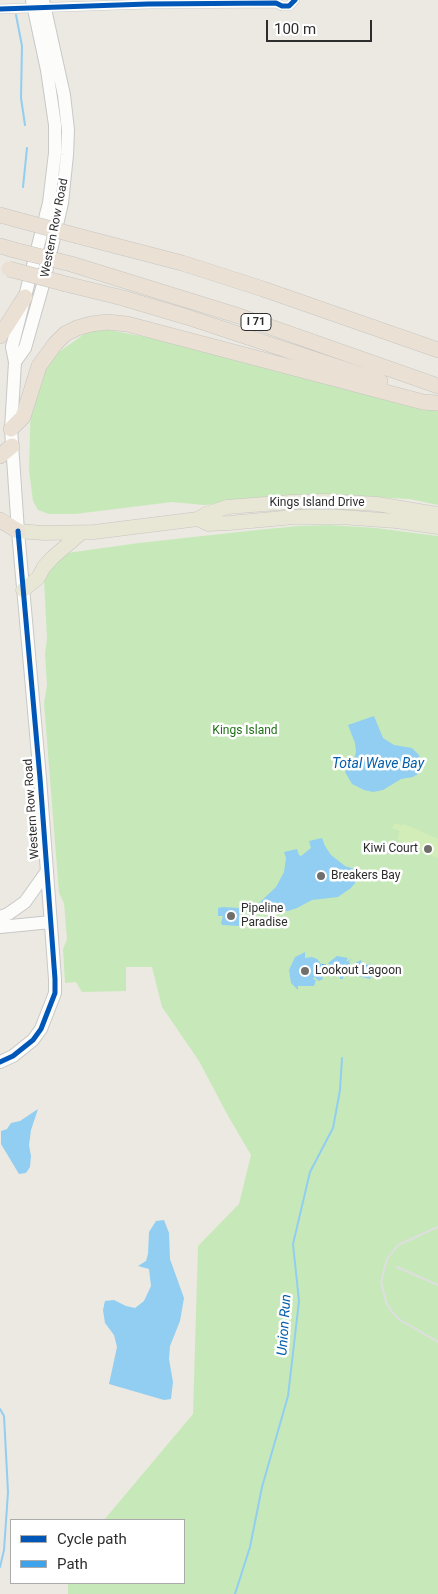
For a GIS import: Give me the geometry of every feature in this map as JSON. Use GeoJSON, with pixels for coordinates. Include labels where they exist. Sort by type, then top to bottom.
{"type":"FeatureCollection","features":[{"type":"Feature","properties":{"kind":"highway"},"geometry":{"type":"LineString","coordinates":[[0,215],[182,264],[263,289],[438,350]]}},
{"type":"Feature","properties":{"kind":"highway","name":"I 71"},"geometry":{"type":"LineString","coordinates":[[7,248],[71,264],[239,316],[438,386]]}},
{"type":"Feature","properties":{"kind":"highway"},"geometry":{"type":"LineString","coordinates":[[4,268],[123,298],[187,317],[438,402]]}},
{"type":"Feature","properties":{"kind":"highway"},"geometry":{"type":"LineString","coordinates":[[0,336],[25,297]]}},
{"type":"Feature","properties":{"kind":"highway"},"geometry":{"type":"LineString","coordinates":[[11,429],[23,417],[39,366],[55,344],[65,334],[77,328],[107,322],[127,324],[423,402],[438,402]]}},
{"type":"Feature","properties":{"kind":"highway"},"geometry":{"type":"LineString","coordinates":[[0,456],[12,446]]}},
{"type":"Feature","properties":{"kind":"highway"},"geometry":{"type":"LineString","coordinates":[[0,520],[18,531]]}},
{"type":"Feature","properties":{"kind":"highway"},"geometry":{"type":"LineString","coordinates":[[0,533],[18,531]]}},
{"type":"Feature","properties":{"kind":"main road","name":"Western Row Road"},"geometry":{"type":"LineString","coordinates":[[0,1062],[18,1053],[33,1040],[41,1029],[55,993],[51,922],[11,429],[15,362],[12,346],[49,203],[55,153],[55,125],[38,4]]}},
{"type":"Feature","properties":{"kind":"main road","name":"Western Row Road"},"geometry":{"type":"LineString","coordinates":[[15,362],[25,348],[44,281],[62,203],[67,155],[68,130],[64,95],[38,4]]}},
{"type":"Feature","properties":{"kind":"main road","name":"Kings Island Drive"},"geometry":{"type":"LineString","coordinates":[[18,531],[81,533],[198,519],[206,514],[227,507],[292,502],[326,501],[377,504],[438,514]]}},
{"type":"Feature","properties":{"kind":"main road","name":"Kings Island Drive"},"geometry":{"type":"LineString","coordinates":[[198,519],[208,524],[222,524],[294,518],[341,517],[396,521],[438,527]]}},
{"type":"Feature","properties":{"kind":"main road"},"geometry":{"type":"LineString","coordinates":[[23,590],[38,578],[41,571],[52,558],[81,533]]}},
{"type":"Feature","properties":{"kind":"main road"},"geometry":{"type":"LineString","coordinates":[[0,917],[8,914],[25,902],[38,881],[47,871]]}},
{"type":"Feature","properties":{"kind":"main road"},"geometry":{"type":"LineString","coordinates":[[0,927],[51,922]]}},
{"type":"Feature","properties":{"kind":"street"},"geometry":{"type":"LineString","coordinates":[[0,9],[38,4],[276,3],[282,6],[289,6],[295,0]]}},
{"type":"Feature","properties":{"kind":"green space"},"geometry":{"type":"Polygon","coordinates":[[[104,329],[213,350],[300,372],[438,411],[438,505],[410,499],[327,495],[204,505],[172,502],[75,514],[49,514],[38,510],[33,501],[29,470],[31,395],[39,375],[56,354],[87,332],[104,329]]]}},
{"type":"Feature","properties":{"kind":"green space","name":"Kings Island"},"geometry":{"type":"Polygon","coordinates":[[[329,525],[376,528],[438,536],[438,1594],[68,1594],[68,1584],[185,1584],[185,1519],[105,1519],[193,1414],[198,1246],[239,1204],[251,1155],[199,1061],[162,1007],[152,967],[126,967],[126,991],[82,992],[76,982],[65,983],[63,949],[67,939],[64,903],[59,893],[44,703],[47,685],[45,654],[47,639],[44,579],[50,566],[65,554],[74,552],[298,526],[329,525]]]}},
{"type":"Feature","properties":{"kind":"green space","name":"Kiwi Court"},"geometry":{"type":"Polygon","coordinates":[[[395,823],[403,826],[404,824],[438,839],[438,858],[397,839],[400,831],[392,828],[395,823]]]}},
{"type":"Feature","properties":{"kind":"water","name":"Total Wave Bay"},"geometry":{"type":"Polygon","coordinates":[[[374,716],[383,738],[394,745],[412,748],[419,755],[422,766],[418,774],[413,777],[401,779],[383,790],[373,792],[352,784],[345,772],[353,762],[356,752],[355,743],[348,725],[374,716]]]}},
{"type":"Feature","properties":{"kind":"water","name":"Breakers Bay"},"geometry":{"type":"Polygon","coordinates":[[[322,838],[331,855],[345,866],[364,872],[351,888],[338,897],[312,900],[288,911],[272,911],[257,905],[276,887],[284,872],[286,858],[284,852],[297,849],[301,856],[311,848],[309,841],[322,838]]]}},
{"type":"Feature","properties":{"kind":"water","name":"Pipeline Paradise"},"geometry":{"type":"Polygon","coordinates":[[[218,908],[239,908],[239,926],[222,925],[223,916],[218,916],[218,908]]]}},
{"type":"Feature","properties":{"kind":"water","name":"Lookout Lagoon"},"geometry":{"type":"Polygon","coordinates":[[[305,952],[305,958],[312,957],[317,959],[322,965],[330,965],[328,963],[337,956],[348,958],[346,962],[354,957],[349,961],[348,967],[356,974],[354,976],[349,970],[343,975],[343,979],[340,979],[340,975],[336,977],[334,973],[330,975],[328,969],[322,969],[323,979],[319,981],[314,977],[313,979],[316,980],[314,986],[298,986],[298,990],[291,983],[289,970],[295,957],[305,952]]]}},
{"type":"Feature","properties":{"kind":"water"},"geometry":{"type":"Polygon","coordinates":[[[361,960],[362,963],[369,965],[370,963],[372,965],[374,972],[370,979],[361,977],[355,971],[358,969],[354,969],[355,963],[361,960]]]}},
{"type":"Feature","properties":{"kind":"water"},"geometry":{"type":"Polygon","coordinates":[[[38,1109],[31,1130],[29,1145],[30,1167],[26,1173],[19,1174],[1,1144],[1,1131],[7,1129],[11,1123],[20,1121],[38,1109]]]}},
{"type":"Feature","properties":{"kind":"water"},"geometry":{"type":"Polygon","coordinates":[[[164,1220],[169,1233],[170,1259],[184,1298],[180,1321],[170,1346],[169,1359],[173,1382],[171,1399],[164,1400],[109,1384],[117,1347],[114,1335],[105,1323],[103,1310],[105,1301],[114,1300],[135,1308],[144,1301],[151,1286],[149,1269],[138,1266],[146,1261],[149,1232],[156,1221],[164,1220]]]}},
{"type":"Feature","properties":{"kind":"waterway"},"geometry":{"type":"LineString","coordinates":[[16,15],[22,46],[21,98],[25,125]]}},
{"type":"Feature","properties":{"kind":"waterway","name":"Union Run"},"geometry":{"type":"LineString","coordinates":[[23,187],[27,148]]}},
{"type":"Feature","properties":{"kind":"waterway","name":"Union Run"},"geometry":{"type":"LineString","coordinates":[[235,1594],[250,1547],[262,1487],[288,1396],[299,1301],[293,1244],[310,1172],[333,1128],[340,1090],[342,1058]]}},
{"type":"Feature","properties":{"kind":"waterway","name":"Union Run"},"geometry":{"type":"LineString","coordinates":[[0,1409],[4,1416],[8,1492],[4,1550],[0,1567]]}},
{"type":"Feature","properties":{"kind":"railway"},"geometry":{"type":"LineString","coordinates":[[438,1227],[398,1245],[387,1259],[381,1282],[386,1302],[392,1312],[400,1320],[438,1342]]}},
{"type":"Feature","properties":{"kind":"railway"},"geometry":{"type":"LineString","coordinates":[[397,1267],[438,1285]]}},
{"type":"Feature","properties":{"kind":"marked path"},"geometry":{"type":"LineString","coordinates":[[324,964],[324,969]]}},
{"type":"Feature","properties":{"kind":"cycle path"},"geometry":{"type":"LineString","coordinates":[[0,9],[148,4],[276,3],[282,6],[289,6],[295,0]]}},
{"type":"Feature","properties":{"kind":"cycle path"},"geometry":{"type":"LineString","coordinates":[[0,1062],[13,1056],[33,1040],[41,1029],[55,993],[40,778],[18,531]]}},
{"type":"Feature","properties":{"kind":"place","name":"Kiwi Court"},"geometry":{"type":"Point","coordinates":[428,849]}},
{"type":"Feature","properties":{"kind":"place","name":"Breakers Bay"},"geometry":{"type":"Point","coordinates":[321,876]}},
{"type":"Feature","properties":{"kind":"place","name":"Pipeline Paradise"},"geometry":{"type":"Point","coordinates":[231,916]}},
{"type":"Feature","properties":{"kind":"place","name":"Lookout Lagoon"},"geometry":{"type":"Point","coordinates":[305,971]}}]}
